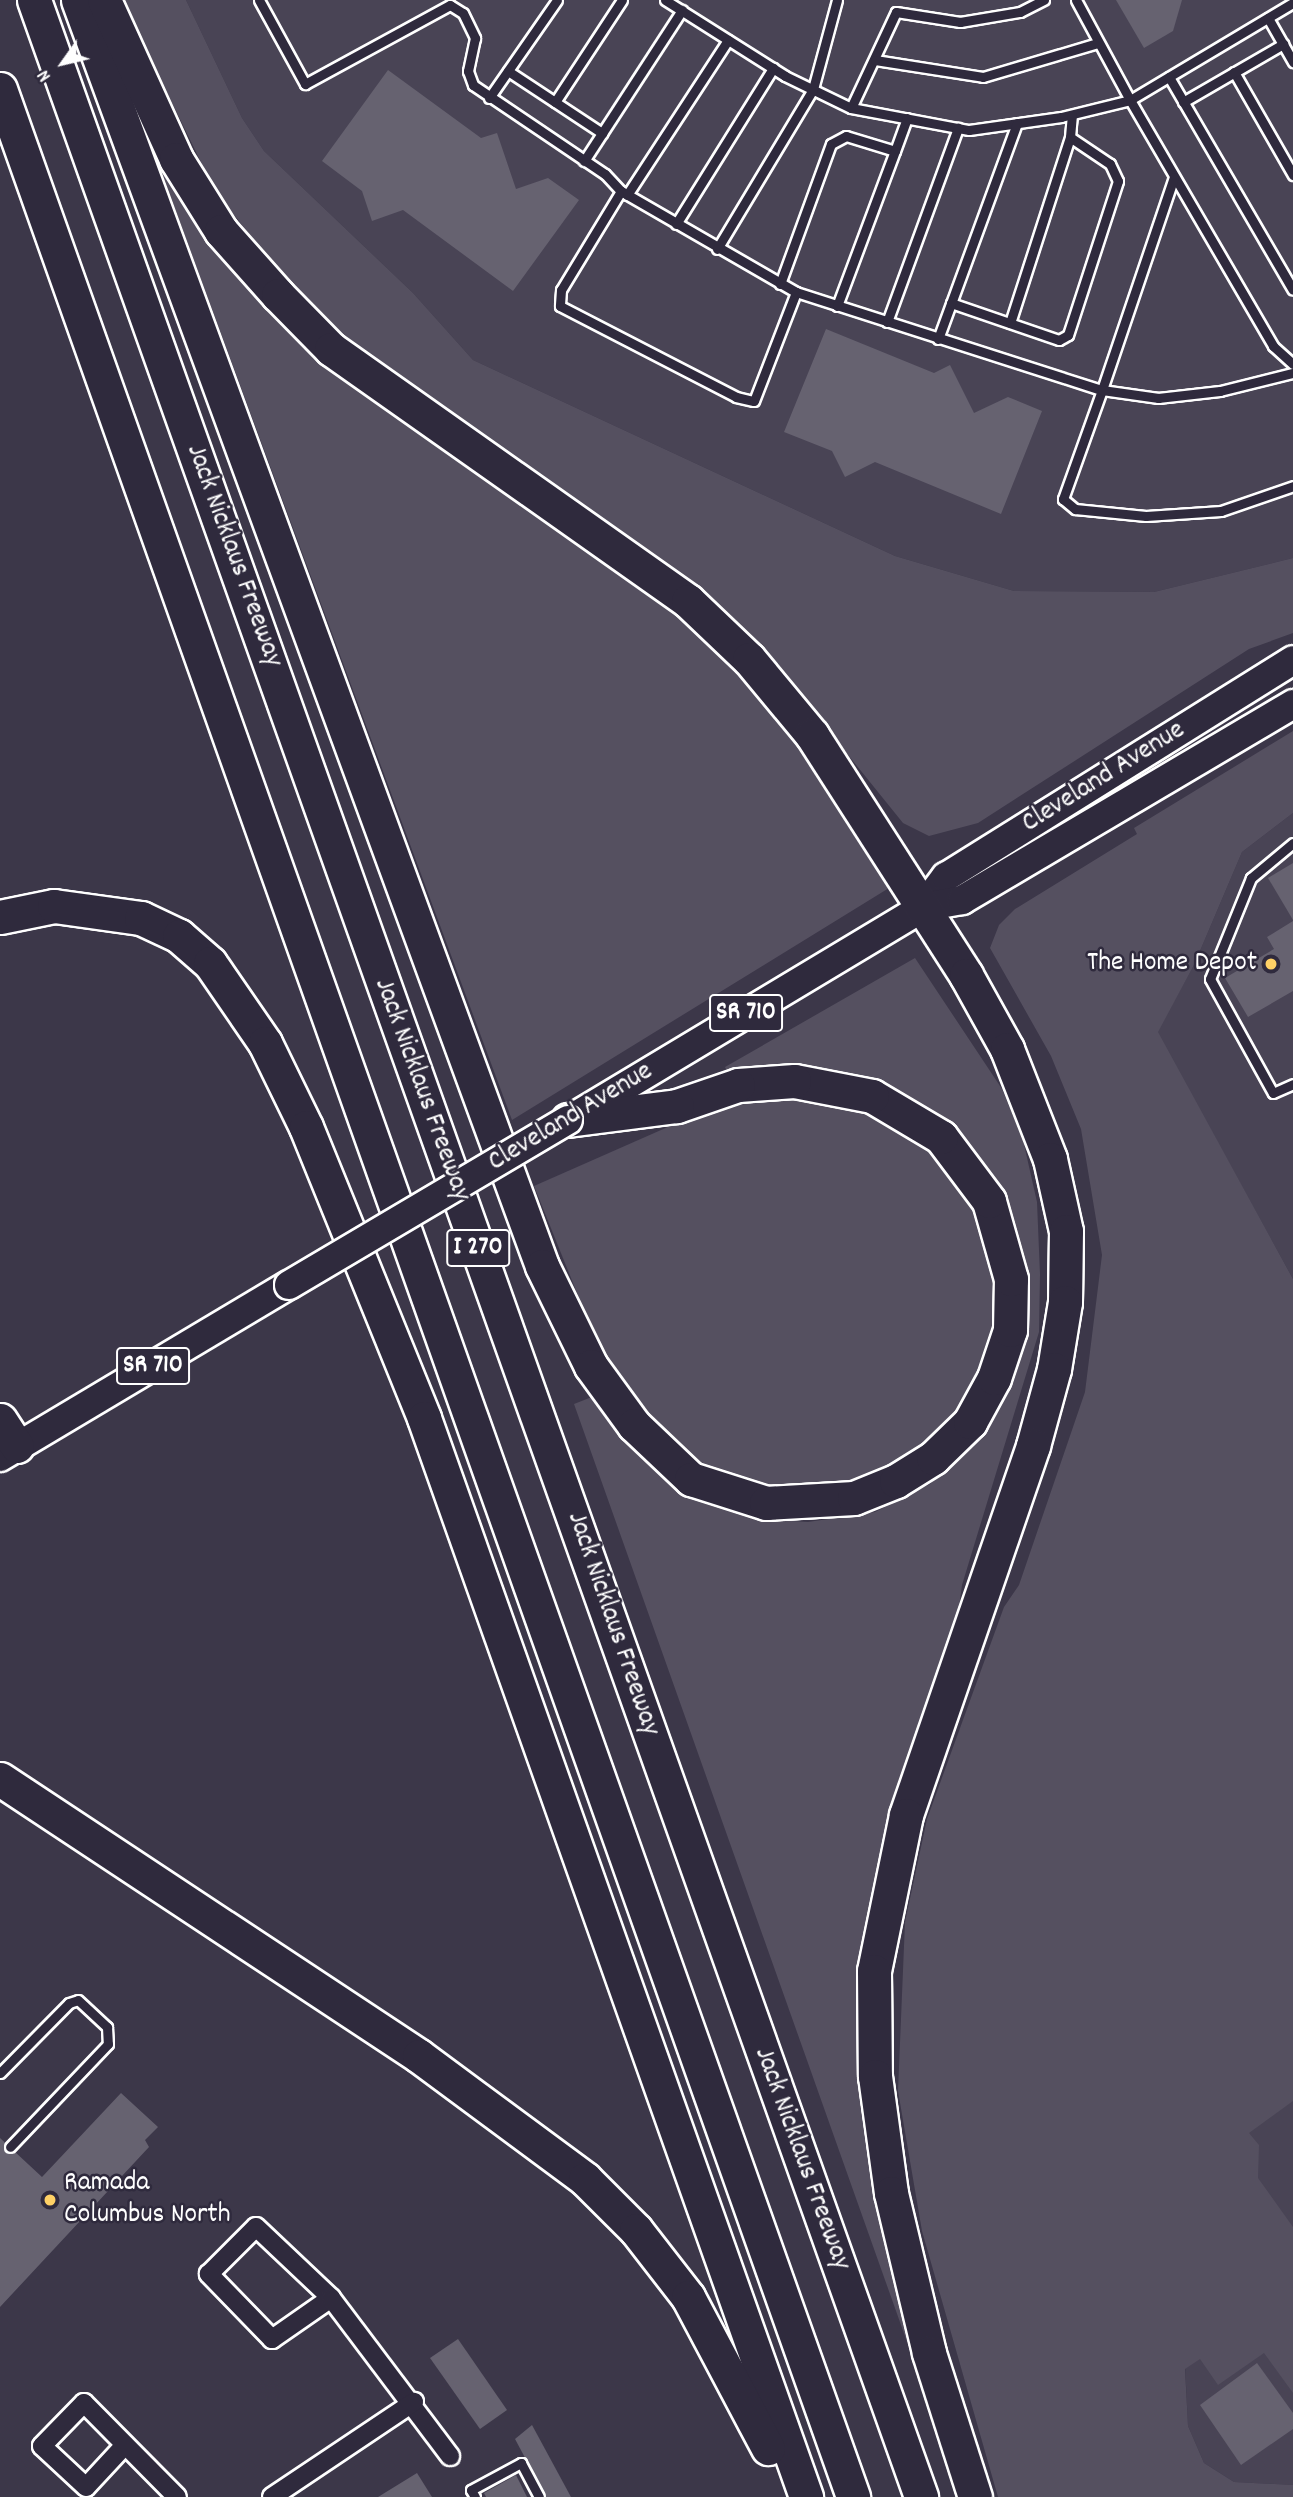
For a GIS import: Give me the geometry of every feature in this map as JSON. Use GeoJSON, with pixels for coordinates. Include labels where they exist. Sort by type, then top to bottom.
{"type":"FeatureCollection","features":[{"type":"Feature","properties":{"kind":"highway","name":"Jack Nicklaus Freeway"},"geometry":{"type":"LineString","coordinates":[[34,0],[922,2497]]}},
{"type":"Feature","properties":{"kind":"highway"},"geometry":{"type":"LineString","coordinates":[[79,0],[542,1266],[591,1366],[634,1426],[691,1479],[765,1503],[812,1504],[864,1494],[933,1458],[970,1422],[994,1378],[1010,1330],[1011,1279],[989,1201],[941,1137],[872,1096],[794,1081],[738,1086],[677,1106],[568,1120]]}},
{"type":"Feature","properties":{"kind":"highway"},"geometry":{"type":"LineString","coordinates":[[104,0],[176,159],[221,231],[278,295],[331,349],[688,601],[749,659],[812,735],[923,907],[1007,1049],[1050,1159],[1066,1231],[1065,1302],[1054,1369],[1033,1447],[905,1815],[874,1971],[875,2076],[891,2193],[929,2353],[975,2497]]}},
{"type":"Feature","properties":{"kind":"highway","name":"I 270"},"geometry":{"type":"LineString","coordinates":[[0,89],[853,2497]]}},
{"type":"Feature","properties":{"kind":"highway"},"geometry":{"type":"LineString","coordinates":[[0,917],[54,906],[141,918],[179,936],[210,964],[265,1043],[306,1127],[424,1418],[806,2497]]}},
{"type":"Feature","properties":{"kind":"highway"},"geometry":{"type":"LineString","coordinates":[[0,1779],[419,2056],[585,2179],[636,2230],[688,2297],[744,2394],[789,2497]]}},
{"type":"Feature","properties":{"kind":"main road","name":"Cleveland Avenue"},"geometry":{"type":"LineString","coordinates":[[923,907],[946,877],[1293,660]]}},
{"type":"Feature","properties":{"kind":"main road","name":"Cleveland Avenue"},"geometry":{"type":"LineString","coordinates":[[6,1441],[289,1285],[923,907],[962,900],[1293,704]]}},
{"type":"Feature","properties":{"kind":"street"},"geometry":{"type":"LineString","coordinates":[[331,2298],[272,2339],[209,2274],[256,2227],[331,2298],[414,2402],[450,2456]]}},
{"type":"Feature","properties":{"kind":"street"},"geometry":{"type":"LineString","coordinates":[[272,2497],[414,2402]]}},
{"type":"Feature","properties":{"kind":"street"},"geometry":{"type":"LineString","coordinates":[[125,2445],[86,2487],[42,2446],[84,2403],[177,2497]]}},
{"type":"Feature","properties":{"kind":"lane"},"geometry":{"type":"LineString","coordinates":[[259,0],[305,84],[450,5],[472,26],[468,71],[473,85],[584,161],[624,193],[796,292],[1102,390],[1158,398],[1220,391],[1293,373]]}},
{"type":"Feature","properties":{"kind":"lane"},"geometry":{"type":"LineString","coordinates":[[489,98],[557,0]]}},
{"type":"Feature","properties":{"kind":"lane"},"geometry":{"type":"LineString","coordinates":[[555,102],[622,0]]}},
{"type":"Feature","properties":{"kind":"lane"},"geometry":{"type":"LineString","coordinates":[[665,0],[773,68],[850,107],[958,128],[1072,115],[1130,100],[1293,3]]}},
{"type":"Feature","properties":{"kind":"lane"},"geometry":{"type":"LineString","coordinates":[[717,248],[813,89],[837,0]]}},
{"type":"Feature","properties":{"kind":"lane"},"geometry":{"type":"LineString","coordinates":[[850,107],[875,60],[895,12],[960,22],[1020,12],[1044,0]]}},
{"type":"Feature","properties":{"kind":"lane"},"geometry":{"type":"LineString","coordinates":[[1076,0],[1130,100],[1273,346],[1293,364]]}},
{"type":"Feature","properties":{"kind":"lane"},"geometry":{"type":"LineString","coordinates":[[584,161],[681,10]]}},
{"type":"Feature","properties":{"kind":"lane"},"geometry":{"type":"LineString","coordinates":[[1268,18],[1293,62]]}},
{"type":"Feature","properties":{"kind":"lane"},"geometry":{"type":"LineString","coordinates":[[728,40],[561,290],[560,306],[568,313],[736,397],[754,401],[796,292]]}},
{"type":"Feature","properties":{"kind":"lane"},"geometry":{"type":"LineString","coordinates":[[875,60],[983,77],[1098,43]]}},
{"type":"Feature","properties":{"kind":"lane"},"geometry":{"type":"LineString","coordinates":[[1183,102],[1283,44]]}},
{"type":"Feature","properties":{"kind":"lane"},"geometry":{"type":"LineString","coordinates":[[676,224],[773,68]]}},
{"type":"Feature","properties":{"kind":"lane"},"geometry":{"type":"LineString","coordinates":[[508,71],[602,133]]}},
{"type":"Feature","properties":{"kind":"lane"},"geometry":{"type":"LineString","coordinates":[[1234,72],[1293,175]]}},
{"type":"Feature","properties":{"kind":"lane"},"geometry":{"type":"LineString","coordinates":[[1169,77],[1293,290]]}},
{"type":"Feature","properties":{"kind":"lane"},"geometry":{"type":"LineString","coordinates":[[1010,323],[1070,137],[1072,115]]}},
{"type":"Feature","properties":{"kind":"lane"},"geometry":{"type":"LineString","coordinates":[[837,306],[907,118]]}},
{"type":"Feature","properties":{"kind":"lane"},"geometry":{"type":"LineString","coordinates":[[938,339],[1017,123]]}},
{"type":"Feature","properties":{"kind":"lane"},"geometry":{"type":"LineString","coordinates":[[887,322],[958,128]]}},
{"type":"Feature","properties":{"kind":"lane"},"geometry":{"type":"LineString","coordinates":[[780,284],[831,144],[846,136],[895,151]]}},
{"type":"Feature","properties":{"kind":"lane"},"geometry":{"type":"LineString","coordinates":[[951,303],[1059,340],[1068,335],[1118,181],[1110,164],[1070,137]]}},
{"type":"Feature","properties":{"kind":"lane"},"geometry":{"type":"LineString","coordinates":[[1174,177],[1063,499],[1075,509],[1146,516],[1221,512],[1293,486]]}},
{"type":"Feature","properties":{"kind":"lane"},"geometry":{"type":"LineString","coordinates":[[1293,843],[1251,878],[1210,979],[1273,1093],[1293,1084]]}},
{"type":"Feature","properties":{"kind":"lane"},"geometry":{"type":"LineString","coordinates":[[0,2073],[69,2003],[78,2000],[107,2027],[108,2043],[10,2147]]}},
{"type":"Feature","properties":{"kind":"lane"},"geometry":{"type":"LineString","coordinates":[[475,2497],[471,2490],[521,2463],[539,2497]]}},
{"type":"Feature","properties":{"kind":"shaded area"},"geometry":{"type":"Polygon","coordinates":[[[122,0],[186,0],[242,118],[264,151],[413,293],[473,360],[895,556],[1014,591],[1154,592],[1293,558],[1293,633],[1249,649],[978,823],[929,836],[903,823],[769,657],[601,521],[358,347],[290,285],[215,191],[122,0]]]}},
{"type":"Feature","properties":{"kind":"shaded area"},"geometry":{"type":"Polygon","coordinates":[[[186,0],[1293,0],[1293,558],[1154,592],[1014,591],[895,556],[473,360],[413,293],[264,151],[242,118],[186,0]]]}},
{"type":"Feature","properties":{"kind":"shaded area"},"geometry":{"type":"Polygon","coordinates":[[[141,117],[255,280],[642,575],[742,662],[891,876],[889,888],[512,1120],[141,117]]]}},
{"type":"Feature","properties":{"kind":"shaded area"},"geometry":{"type":"Polygon","coordinates":[[[1293,731],[1293,813],[1242,852],[1194,965],[1158,1032],[1293,1279],[1293,2101],[1249,2133],[1259,2145],[1258,2178],[1293,2227],[1293,2393],[1264,2353],[1218,2385],[1200,2359],[1185,2369],[1188,2426],[1204,2463],[1234,2482],[1293,2485],[1293,2497],[998,2497],[922,2231],[898,2091],[905,1922],[927,1819],[1004,1607],[1019,1585],[1085,1392],[1102,1255],[1081,1129],[1051,1056],[990,948],[999,925],[1015,909],[1137,834],[1134,828],[1293,731]]]}},
{"type":"Feature","properties":{"kind":"shaded area"},"geometry":{"type":"Polygon","coordinates":[[[1293,813],[1293,1279],[1157,1032],[1194,965],[1242,852],[1293,813]]]}},
{"type":"Feature","properties":{"kind":"shaded area"},"geometry":{"type":"Polygon","coordinates":[[[915,958],[1002,1089],[1023,1140],[1037,1202],[1040,1274],[1039,1332],[962,1585],[954,1645],[870,1930],[923,2387],[574,1404],[602,1393],[696,1492],[729,1509],[774,1520],[808,1522],[875,1512],[930,1484],[971,1446],[999,1403],[1023,1271],[1015,1227],[995,1184],[933,1121],[730,1077],[725,1067],[915,958]]]}},
{"type":"Feature","properties":{"kind":"shaded area"},"geometry":{"type":"Polygon","coordinates":[[[786,1094],[864,1107],[948,1157],[1004,1267],[998,1348],[935,1456],[807,1501],[715,1480],[647,1424],[604,1360],[534,1186],[686,1119],[733,1103],[786,1094]]]}},
{"type":"Feature","properties":{"kind":"shaded area"},"geometry":{"type":"Polygon","coordinates":[[[1293,1996],[1293,2485],[1234,2482],[1204,2463],[1188,2426],[1174,2135],[1293,1996]]]}},
{"type":"Feature","properties":{"kind":"building"},"geometry":{"type":"Polygon","coordinates":[[[1116,0],[1182,0],[1173,31],[1144,48],[1116,0]]]}},
{"type":"Feature","properties":{"kind":"building"},"geometry":{"type":"Polygon","coordinates":[[[388,70],[481,138],[497,133],[516,189],[548,178],[579,200],[513,291],[403,210],[372,221],[362,191],[322,161],[388,70]]]}},
{"type":"Feature","properties":{"kind":"building"},"geometry":{"type":"Polygon","coordinates":[[[826,329],[934,373],[950,365],[974,413],[1008,397],[1042,411],[1001,514],[875,462],[845,477],[832,451],[784,432],[826,329]]]}},
{"type":"Feature","properties":{"kind":"building"},"geometry":{"type":"Polygon","coordinates":[[[1293,863],[1293,920],[1268,878],[1293,863]]]}},
{"type":"Feature","properties":{"kind":"building","name":"The Home Depot"},"geometry":{"type":"Polygon","coordinates":[[[1293,921],[1293,991],[1248,1017],[1225,978],[1274,949],[1267,937],[1293,921]]]}},
{"type":"Feature","properties":{"kind":"building","name":"Ramada Columbus North"},"geometry":{"type":"Polygon","coordinates":[[[121,2093],[158,2127],[145,2140],[149,2147],[0,2307],[0,2138],[42,2177],[121,2093]]]}},
{"type":"Feature","properties":{"kind":"building"},"geometry":{"type":"Polygon","coordinates":[[[458,2339],[507,2410],[480,2429],[430,2358],[458,2339]]]}},
{"type":"Feature","properties":{"kind":"building"},"geometry":{"type":"Polygon","coordinates":[[[1257,2363],[1293,2413],[1293,2429],[1241,2465],[1200,2405],[1257,2363]]]}},
{"type":"Feature","properties":{"kind":"building"},"geometry":{"type":"Polygon","coordinates":[[[532,2425],[571,2497],[546,2497],[515,2439],[532,2425]]]}},
{"type":"Feature","properties":{"kind":"building"},"geometry":{"type":"Polygon","coordinates":[[[417,2473],[432,2497],[378,2497],[417,2473]]]}},
{"type":"Feature","properties":{"kind":"building"},"geometry":{"type":"Polygon","coordinates":[[[516,2475],[527,2497],[486,2497],[484,2493],[516,2475]]]}},
{"type":"Feature","properties":{"kind":"place","name":"The Home Depot"},"geometry":{"type":"Point","coordinates":[1271,964]}},
{"type":"Feature","properties":{"kind":"place","name":"Ramada Columbus North"},"geometry":{"type":"Point","coordinates":[50,2200]}}]}
